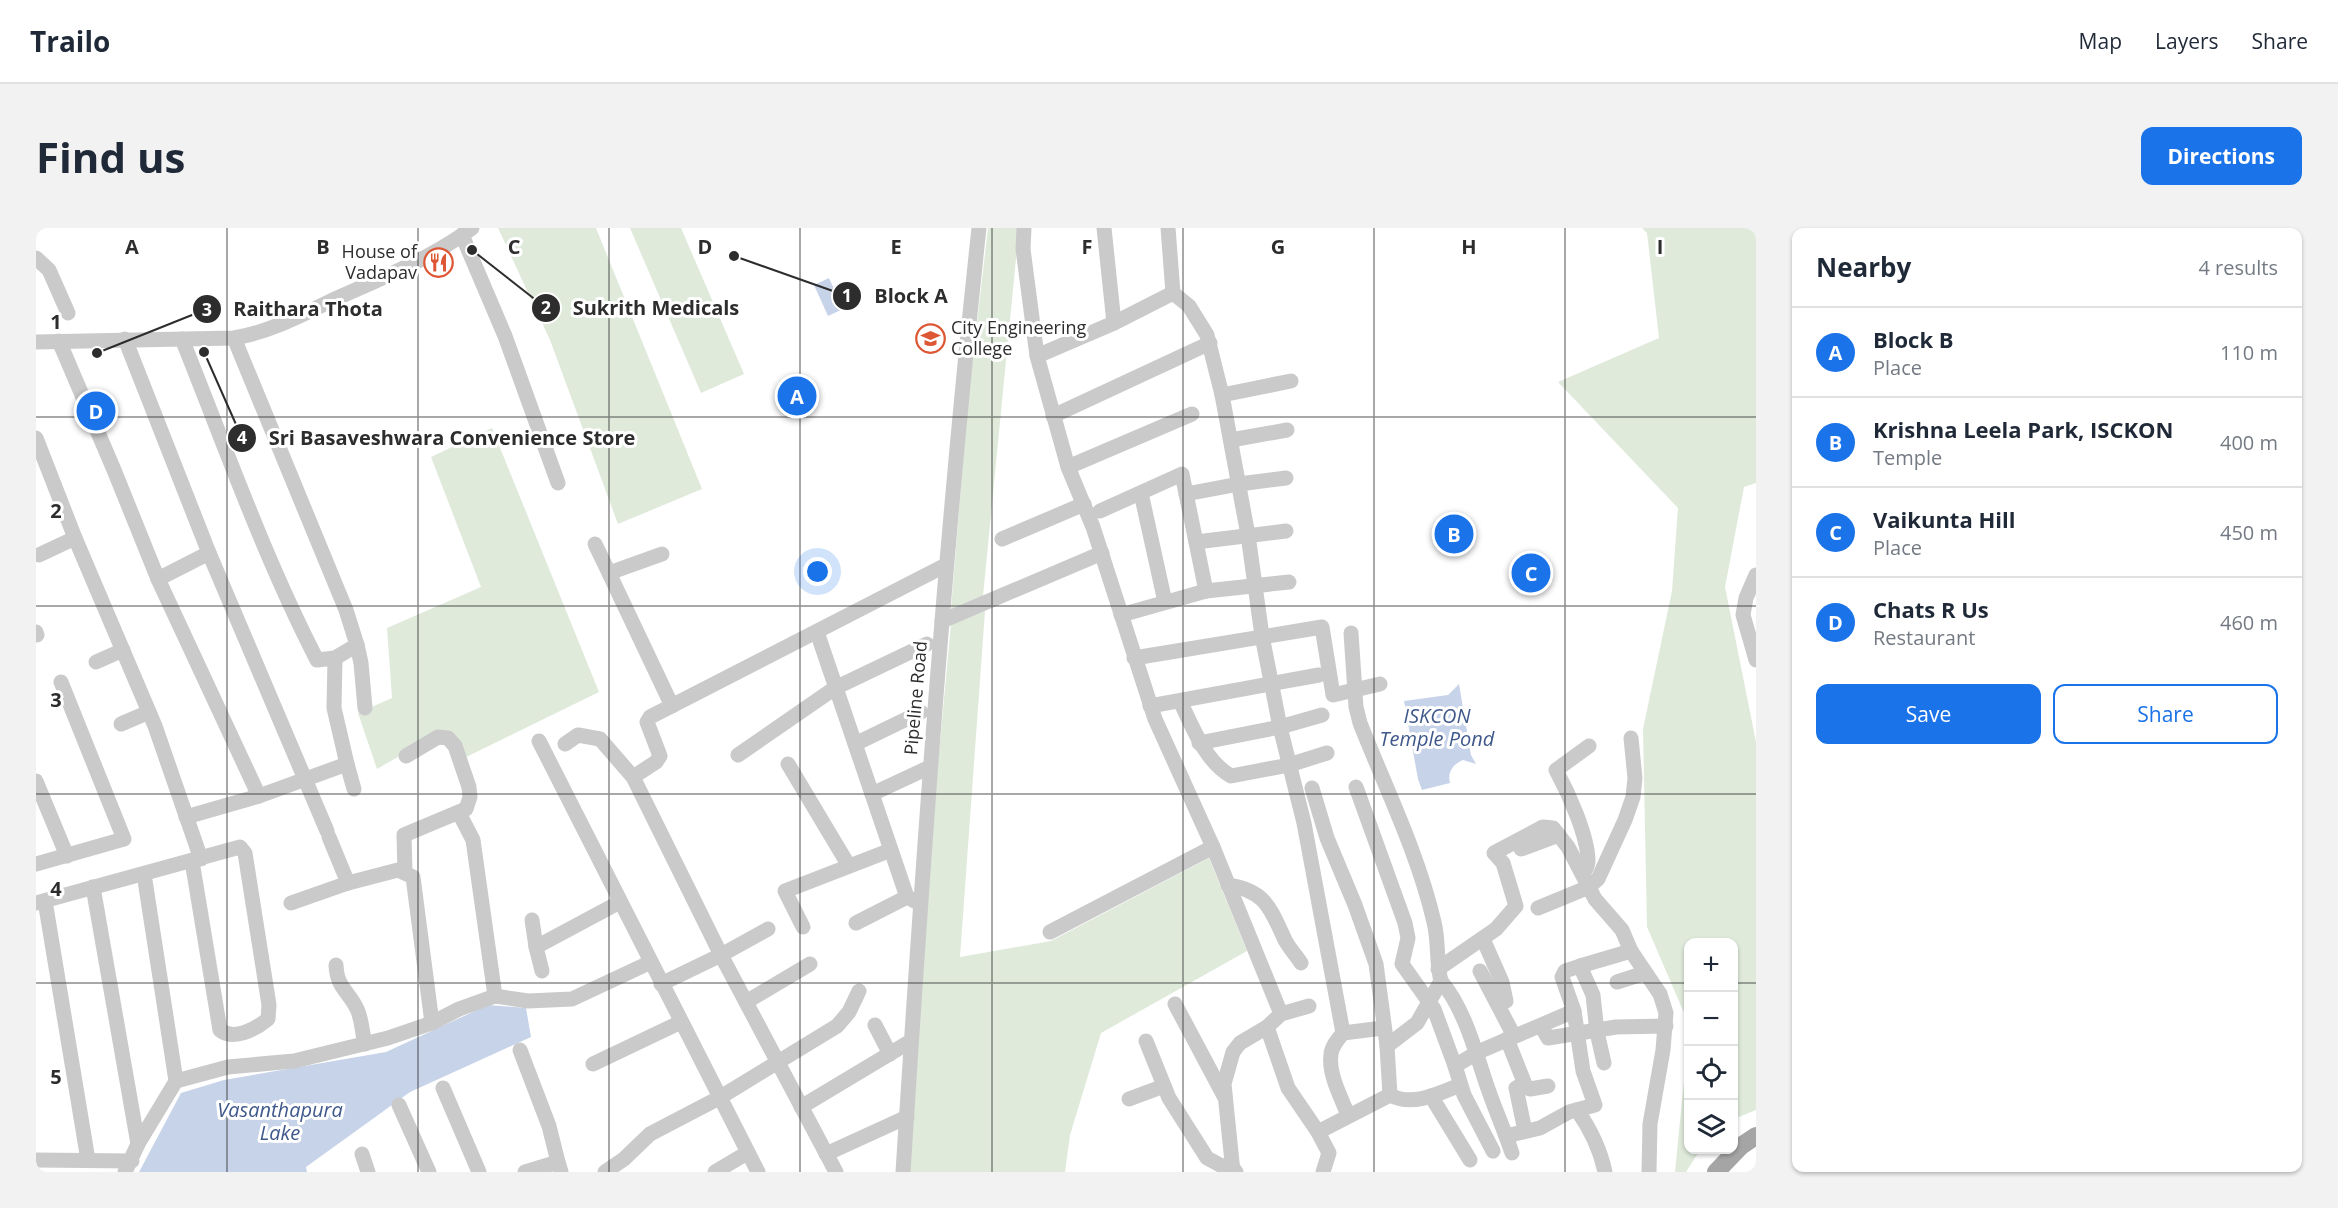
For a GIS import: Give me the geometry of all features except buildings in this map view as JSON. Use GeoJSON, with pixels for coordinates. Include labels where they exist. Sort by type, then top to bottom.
{"type":"FeatureCollection","features":[{"type":"Feature","properties":{"kind":"main road"},"geometry":{"type":"LineString","coordinates":[[1716,1172],[1741,1146],[1756,1136]]}},
{"type":"Feature","properties":{"kind":"street","name":"Pipeline Road"},"geometry":{"type":"LineString","coordinates":[[901,1171],[907,1117],[911,1041],[913,901],[930,767],[958,419],[979,228]]}},
{"type":"Feature","properties":{"kind":"street"},"geometry":{"type":"LineString","coordinates":[[1024,228],[1023,249],[1037,356],[1068,467],[1102,553],[1150,706],[1213,847],[1281,1014]]}},
{"type":"Feature","properties":{"kind":"street"},"geometry":{"type":"LineString","coordinates":[[1104,228],[1113,323]]}},
{"type":"Feature","properties":{"kind":"street"},"geometry":{"type":"LineString","coordinates":[[1168,228],[1173,293],[1189,306],[1202,325],[1210,343],[1222,395],[1248,535],[1271,684],[1304,823],[1343,1033],[1331,1054],[1339,1092],[1348,1115]]}},
{"type":"Feature","properties":{"kind":"street"},"geometry":{"type":"LineString","coordinates":[[36,342],[234,338],[267,329],[350,292],[418,260],[467,232],[558,483]]}},
{"type":"Feature","properties":{"kind":"street"},"geometry":{"type":"LineString","coordinates":[[36,258],[49,270],[68,313]]}},
{"type":"Feature","properties":{"kind":"street"},"geometry":{"type":"LineString","coordinates":[[1037,356],[1113,323],[1173,293]]}},
{"type":"Feature","properties":{"kind":"street"},"geometry":{"type":"LineString","coordinates":[[234,338],[346,610],[361,663],[365,708]]}},
{"type":"Feature","properties":{"kind":"street"},"geometry":{"type":"LineString","coordinates":[[125,339],[209,553],[348,883]]}},
{"type":"Feature","properties":{"kind":"street"},"geometry":{"type":"LineString","coordinates":[[182,339],[280,583],[317,660],[335,658],[357,645]]}},
{"type":"Feature","properties":{"kind":"street"},"geometry":{"type":"LineString","coordinates":[[59,341],[158,579],[259,796]]}},
{"type":"Feature","properties":{"kind":"street"},"geometry":{"type":"LineString","coordinates":[[1053,416],[1210,343]]}},
{"type":"Feature","properties":{"kind":"street"},"geometry":{"type":"LineString","coordinates":[[1222,395],[1291,381]]}},
{"type":"Feature","properties":{"kind":"street"},"geometry":{"type":"LineString","coordinates":[[1068,467],[1192,414]]}},
{"type":"Feature","properties":{"kind":"street"},"geometry":{"type":"LineString","coordinates":[[1231,440],[1287,430]]}},
{"type":"Feature","properties":{"kind":"street"},"geometry":{"type":"LineString","coordinates":[[36,438],[75,538],[149,712],[186,817],[196,860],[220,1030],[225,1034],[235,1035],[260,1026],[268,1019],[269,1005],[245,853],[240,847],[196,860],[41,902],[88,1160]]}},
{"type":"Feature","properties":{"kind":"street"},"geometry":{"type":"LineString","coordinates":[[1100,511],[1182,474],[1206,591]]}},
{"type":"Feature","properties":{"kind":"street"},"geometry":{"type":"LineString","coordinates":[[1186,494],[1286,478]]}},
{"type":"Feature","properties":{"kind":"street"},"geometry":{"type":"LineString","coordinates":[[1141,493],[1166,602]]}},
{"type":"Feature","properties":{"kind":"street"},"geometry":{"type":"LineString","coordinates":[[1002,539],[1084,504]]}},
{"type":"Feature","properties":{"kind":"street"},"geometry":{"type":"LineString","coordinates":[[1196,542],[1286,531]]}},
{"type":"Feature","properties":{"kind":"street"},"geometry":{"type":"LineString","coordinates":[[39,555],[75,538]]}},
{"type":"Feature","properties":{"kind":"street"},"geometry":{"type":"LineString","coordinates":[[595,544],[672,706]]}},
{"type":"Feature","properties":{"kind":"street"},"geometry":{"type":"LineString","coordinates":[[158,579],[209,553]]}},
{"type":"Feature","properties":{"kind":"street"},"geometry":{"type":"LineString","coordinates":[[942,621],[1102,553]]}},
{"type":"Feature","properties":{"kind":"street"},"geometry":{"type":"LineString","coordinates":[[609,573],[662,554]]}},
{"type":"Feature","properties":{"kind":"street"},"geometry":{"type":"LineString","coordinates":[[633,777],[656,762],[660,756],[647,719],[946,565]]}},
{"type":"Feature","properties":{"kind":"street"},"geometry":{"type":"LineString","coordinates":[[1756,576],[1746,598],[1743,615],[1756,660]]}},
{"type":"Feature","properties":{"kind":"street"},"geometry":{"type":"LineString","coordinates":[[1121,615],[1206,591],[1289,582]]}},
{"type":"Feature","properties":{"kind":"street"},"geometry":{"type":"LineString","coordinates":[[1134,658],[1322,627],[1333,695],[1380,684]]}},
{"type":"Feature","properties":{"kind":"street"},"geometry":{"type":"LineString","coordinates":[[817,632],[891,850],[913,901],[856,923]]}},
{"type":"Feature","properties":{"kind":"street"},"geometry":{"type":"LineString","coordinates":[[1351,633],[1356,706],[1360,723],[1404,830],[1434,921],[1438,942],[1439,975],[1455,1002],[1478,1052],[1486,1083],[1512,1153]]}},
{"type":"Feature","properties":{"kind":"street"},"geometry":{"type":"LineString","coordinates":[[738,755],[835,688],[927,644]]}},
{"type":"Feature","properties":{"kind":"street"},"geometry":{"type":"LineString","coordinates":[[96,662],[123,650]]}},
{"type":"Feature","properties":{"kind":"street"},"geometry":{"type":"LineString","coordinates":[[335,658],[334,708],[354,789]]}},
{"type":"Feature","properties":{"kind":"street"},"geometry":{"type":"LineString","coordinates":[[1150,706],[1319,675]]}},
{"type":"Feature","properties":{"kind":"street"},"geometry":{"type":"LineString","coordinates":[[36,864],[124,839],[62,682]]}},
{"type":"Feature","properties":{"kind":"street"},"geometry":{"type":"LineString","coordinates":[[1180,701],[1199,742],[1222,771],[1231,776],[1290,765],[1327,753]]}},
{"type":"Feature","properties":{"kind":"street"},"geometry":{"type":"LineString","coordinates":[[121,724],[149,712]]}},
{"type":"Feature","properties":{"kind":"street"},"geometry":{"type":"LineString","coordinates":[[855,744],[921,712]]}},
{"type":"Feature","properties":{"kind":"street"},"geometry":{"type":"LineString","coordinates":[[1199,742],[1280,727],[1322,715]]}},
{"type":"Feature","properties":{"kind":"street"},"geometry":{"type":"LineString","coordinates":[[565,744],[578,735],[600,739],[633,777],[746,1002],[836,1172]]}},
{"type":"Feature","properties":{"kind":"street"},"geometry":{"type":"LineString","coordinates":[[405,873],[404,835],[466,809],[470,797],[469,787],[452,741],[443,736],[438,737],[406,756]]}},
{"type":"Feature","properties":{"kind":"street"},"geometry":{"type":"LineString","coordinates":[[1538,908],[1586,881],[1598,879],[1633,797],[1635,778],[1631,738]]}},
{"type":"Feature","properties":{"kind":"street"},"geometry":{"type":"LineString","coordinates":[[539,741],[758,1172]]}},
{"type":"Feature","properties":{"kind":"street"},"geometry":{"type":"LineString","coordinates":[[1586,881],[1587,848],[1567,790],[1556,770],[1589,746]]}},
{"type":"Feature","properties":{"kind":"street"},"geometry":{"type":"LineString","coordinates":[[186,817],[259,796],[347,764]]}},
{"type":"Feature","properties":{"kind":"street"},"geometry":{"type":"LineString","coordinates":[[788,764],[849,866]]}},
{"type":"Feature","properties":{"kind":"street"},"geometry":{"type":"LineString","coordinates":[[872,794],[930,767]]}},
{"type":"Feature","properties":{"kind":"street"},"geometry":{"type":"LineString","coordinates":[[36,781],[67,856]]}},
{"type":"Feature","properties":{"kind":"street"},"geometry":{"type":"LineString","coordinates":[[1356,787],[1405,922],[1408,938],[1402,964],[1429,1001],[1439,1022],[1460,1085],[1493,1151]]}},
{"type":"Feature","properties":{"kind":"street"},"geometry":{"type":"LineString","coordinates":[[1312,788],[1327,838],[1352,896],[1376,964],[1387,1046],[1390,1095]]}},
{"type":"Feature","properties":{"kind":"street"},"geometry":{"type":"LineString","coordinates":[[459,813],[472,840],[495,996]]}},
{"type":"Feature","properties":{"kind":"street"},"geometry":{"type":"LineString","coordinates":[[1387,1046],[1417,1023],[1439,975],[1462,950],[1496,929],[1516,906],[1503,863],[1494,853],[1543,827],[1553,828],[1595,898],[1622,930],[1631,951],[1660,994],[1666,1013],[1666,1026],[1650,1124],[1649,1172]]}},
{"type":"Feature","properties":{"kind":"street"},"geometry":{"type":"LineString","coordinates":[[1521,849],[1559,835]]}},
{"type":"Feature","properties":{"kind":"street"},"geometry":{"type":"LineString","coordinates":[[1050,932],[1213,847]]}},
{"type":"Feature","properties":{"kind":"street"},"geometry":{"type":"LineString","coordinates":[[803,927],[785,891],[891,850]]}},
{"type":"Feature","properties":{"kind":"street"},"geometry":{"type":"LineString","coordinates":[[291,903],[348,883],[398,870],[413,877],[432,1023]]}},
{"type":"Feature","properties":{"kind":"street"},"geometry":{"type":"LineString","coordinates":[[36,1160],[88,1160],[128,1166],[138,1144],[176,1081],[144,874]]}},
{"type":"Feature","properties":{"kind":"street"},"geometry":{"type":"LineString","coordinates":[[1228,885],[1243,887],[1258,894],[1274,912],[1286,942],[1301,963]]}},
{"type":"Feature","properties":{"kind":"street"},"geometry":{"type":"LineString","coordinates":[[93,887],[138,1144]]}},
{"type":"Feature","properties":{"kind":"street"},"geometry":{"type":"LineString","coordinates":[[536,947],[620,902]]}},
{"type":"Feature","properties":{"kind":"street"},"geometry":{"type":"LineString","coordinates":[[532,920],[542,971]]}},
{"type":"Feature","properties":{"kind":"street"},"geometry":{"type":"LineString","coordinates":[[662,984],[722,955],[768,929]]}},
{"type":"Feature","properties":{"kind":"street"},"geometry":{"type":"LineString","coordinates":[[1483,939],[1504,988],[1506,1001],[1498,1005]]}},
{"type":"Feature","properties":{"kind":"street"},"geometry":{"type":"LineString","coordinates":[[1506,1136],[1540,1128],[1576,1110],[1595,1105],[1583,1071],[1574,1011],[1562,976],[1565,971],[1631,951]]}},
{"type":"Feature","properties":{"kind":"street"},"geometry":{"type":"LineString","coordinates":[[176,1081],[228,1067],[294,1061],[365,1044],[432,1023],[459,1009],[495,996],[528,1001],[572,999],[651,962]]}},
{"type":"Feature","properties":{"kind":"street"},"geometry":{"type":"LineString","coordinates":[[746,1002],[810,964]]}},
{"type":"Feature","properties":{"kind":"street"},"geometry":{"type":"LineString","coordinates":[[336,965],[337,977],[342,989],[357,1007],[365,1044]]}},
{"type":"Feature","properties":{"kind":"street"},"geometry":{"type":"LineString","coordinates":[[1580,966],[1593,995],[1597,1032],[1604,1063]]}},
{"type":"Feature","properties":{"kind":"street"},"geometry":{"type":"LineString","coordinates":[[1480,971],[1498,1005],[1526,1088],[1548,1086]]}},
{"type":"Feature","properties":{"kind":"street"},"geometry":{"type":"LineString","coordinates":[[1617,982],[1645,973]]}},
{"type":"Feature","properties":{"kind":"street"},"geometry":{"type":"LineString","coordinates":[[605,1172],[624,1159],[650,1134],[719,1098],[837,1026],[849,1012],[859,991]]}},
{"type":"Feature","properties":{"kind":"street"},"geometry":{"type":"LineString","coordinates":[[1175,1004],[1226,1098]]}},
{"type":"Feature","properties":{"kind":"street"},"geometry":{"type":"LineString","coordinates":[[1146,1041],[1169,1098],[1207,1158],[1234,1171],[1224,1084],[1233,1052],[1240,1043],[1267,1027],[1281,1014],[1309,1006]]}},
{"type":"Feature","properties":{"kind":"street"},"geometry":{"type":"LineString","coordinates":[[1455,1066],[1478,1052],[1574,1011]]}},
{"type":"Feature","properties":{"kind":"street"},"geometry":{"type":"LineString","coordinates":[[593,1064],[681,1022]]}},
{"type":"Feature","properties":{"kind":"street"},"geometry":{"type":"LineString","coordinates":[[874,1025],[890,1054]]}},
{"type":"Feature","properties":{"kind":"street"},"geometry":{"type":"LineString","coordinates":[[1541,1026],[1548,1038],[1576,1032],[1597,1032],[1616,1027],[1666,1026]]}},
{"type":"Feature","properties":{"kind":"street"},"geometry":{"type":"LineString","coordinates":[[1267,1027],[1288,1088],[1318,1132],[1329,1153],[1323,1172]]}},
{"type":"Feature","properties":{"kind":"street"},"geometry":{"type":"LineString","coordinates":[[1343,1033],[1383,1028]]}},
{"type":"Feature","properties":{"kind":"street"},"geometry":{"type":"LineString","coordinates":[[801,1107],[911,1041]]}},
{"type":"Feature","properties":{"kind":"street"},"geometry":{"type":"LineString","coordinates":[[520,1050],[549,1126],[559,1167],[525,1172]]}},
{"type":"Feature","properties":{"kind":"street"},"geometry":{"type":"LineString","coordinates":[[1524,1083],[1516,1088],[1525,1131]]}},
{"type":"Feature","properties":{"kind":"street"},"geometry":{"type":"LineString","coordinates":[[1390,1095],[1401,1101],[1431,1096],[1460,1085]]}},
{"type":"Feature","properties":{"kind":"street"},"geometry":{"type":"LineString","coordinates":[[1129,1100],[1164,1086]]}},
{"type":"Feature","properties":{"kind":"street"},"geometry":{"type":"LineString","coordinates":[[442,1088],[480,1172]]}},
{"type":"Feature","properties":{"kind":"street"},"geometry":{"type":"LineString","coordinates":[[1318,1132],[1390,1095]]}},
{"type":"Feature","properties":{"kind":"street"},"geometry":{"type":"LineString","coordinates":[[1431,1096],[1470,1160]]}},
{"type":"Feature","properties":{"kind":"street"},"geometry":{"type":"LineString","coordinates":[[399,1105],[429,1172]]}},
{"type":"Feature","properties":{"kind":"street"},"geometry":{"type":"LineString","coordinates":[[1576,1110],[1600,1148],[1605,1172]]}},
{"type":"Feature","properties":{"kind":"street"},"geometry":{"type":"LineString","coordinates":[[826,1154],[907,1117]]}},
{"type":"Feature","properties":{"kind":"street"},"geometry":{"type":"LineString","coordinates":[[715,1172],[747,1153]]}},
{"type":"Feature","properties":{"kind":"street"},"geometry":{"type":"LineString","coordinates":[[362,1154],[368,1172]]}},
{"type":"Feature","properties":{"kind":"green space"},"geometry":{"type":"Polygon","coordinates":[[[498,228],[596,228],[702,489],[618,524],[550,340],[498,228]]]}},
{"type":"Feature","properties":{"kind":"green space"},"geometry":{"type":"Polygon","coordinates":[[[630,228],[681,228],[744,374],[701,393],[630,228]]]}},
{"type":"Feature","properties":{"kind":"green space"},"geometry":{"type":"Polygon","coordinates":[[[988,228],[1019,228],[983,596],[951,609],[968,400],[988,228]]]}},
{"type":"Feature","properties":{"kind":"green space"},"geometry":{"type":"Polygon","coordinates":[[[1642,228],[1756,228],[1756,483],[1744,487],[1725,587],[1756,742],[1756,1110],[1738,1117],[1738,938],[1684,938],[1684,1013],[1647,927],[1643,729],[1672,591],[1678,508],[1558,382],[1659,338],[1647,233],[1642,228]]]}},
{"type":"Feature","properties":{"kind":"green space"},"geometry":{"type":"Polygon","coordinates":[[[492,428],[599,692],[456,762],[443,731],[377,769],[358,713],[392,698],[387,628],[481,587],[431,457],[492,428]]]}},
{"type":"Feature","properties":{"kind":"green space"},"geometry":{"type":"Polygon","coordinates":[[[985,611],[960,957],[1051,941],[1209,858],[1247,951],[1101,1033],[1070,1135],[1065,1172],[907,1172],[918,978],[951,624],[985,611]]]}},
{"type":"Feature","properties":{"kind":"green space"},"geometry":{"type":"Polygon","coordinates":[[[1684,1081],[1684,1154],[1697,1154],[1686,1172],[1675,1172],[1684,1081]]]}},
{"type":"Feature","properties":{"kind":"water"},"geometry":{"type":"Polygon","coordinates":[[[829,278],[843,309],[828,316],[814,285],[829,278]]]}},
{"type":"Feature","properties":{"kind":"water","name":"ISKCON Temple Pond"},"geometry":{"type":"Polygon","coordinates":[[[1459,684],[1471,755],[1476,764],[1463,760],[1452,768],[1450,783],[1422,790],[1404,701],[1448,695],[1459,684]]]}},
{"type":"Feature","properties":{"kind":"water","name":"Vasanthapura Lake"},"geometry":{"type":"Polygon","coordinates":[[[488,1005],[526,1008],[531,1037],[410,1092],[306,1167],[307,1172],[139,1172],[181,1093],[224,1080],[386,1052],[488,1005]]]}},
{"type":"Feature","properties":{"kind":"place","name":"Sukrith Medicals"},"geometry":{"type":"Point","coordinates":[472,250]}},
{"type":"Feature","properties":{"kind":"place","name":"Block A"},"geometry":{"type":"Point","coordinates":[734,256]}},
{"type":"Feature","properties":{"kind":"place","name":"House of Vadapav"},"geometry":{"type":"Point","coordinates":[438,262]}},
{"type":"Feature","properties":{"kind":"place","name":"City Engineering College"},"geometry":{"type":"Point","coordinates":[930,338]}},
{"type":"Feature","properties":{"kind":"place","name":"Sri Basaveshwara Convenience Store"},"geometry":{"type":"Point","coordinates":[204,352]}},
{"type":"Feature","properties":{"kind":"place","name":"Raithara Thota"},"geometry":{"type":"Point","coordinates":[97,353]}},
{"type":"Feature","properties":{"kind":"place","name":"Block B"},"geometry":{"type":"Point","coordinates":[797,396]}},
{"type":"Feature","properties":{"kind":"place","name":"Chats R Us"},"geometry":{"type":"Point","coordinates":[96,411]}},
{"type":"Feature","properties":{"kind":"place","name":"Krishna Leela Park, ISCKON"},"geometry":{"type":"Point","coordinates":[1454,534]}},
{"type":"Feature","properties":{"kind":"place","name":"Vaikunta Hill"},"geometry":{"type":"Point","coordinates":[1531,573]}}]}
